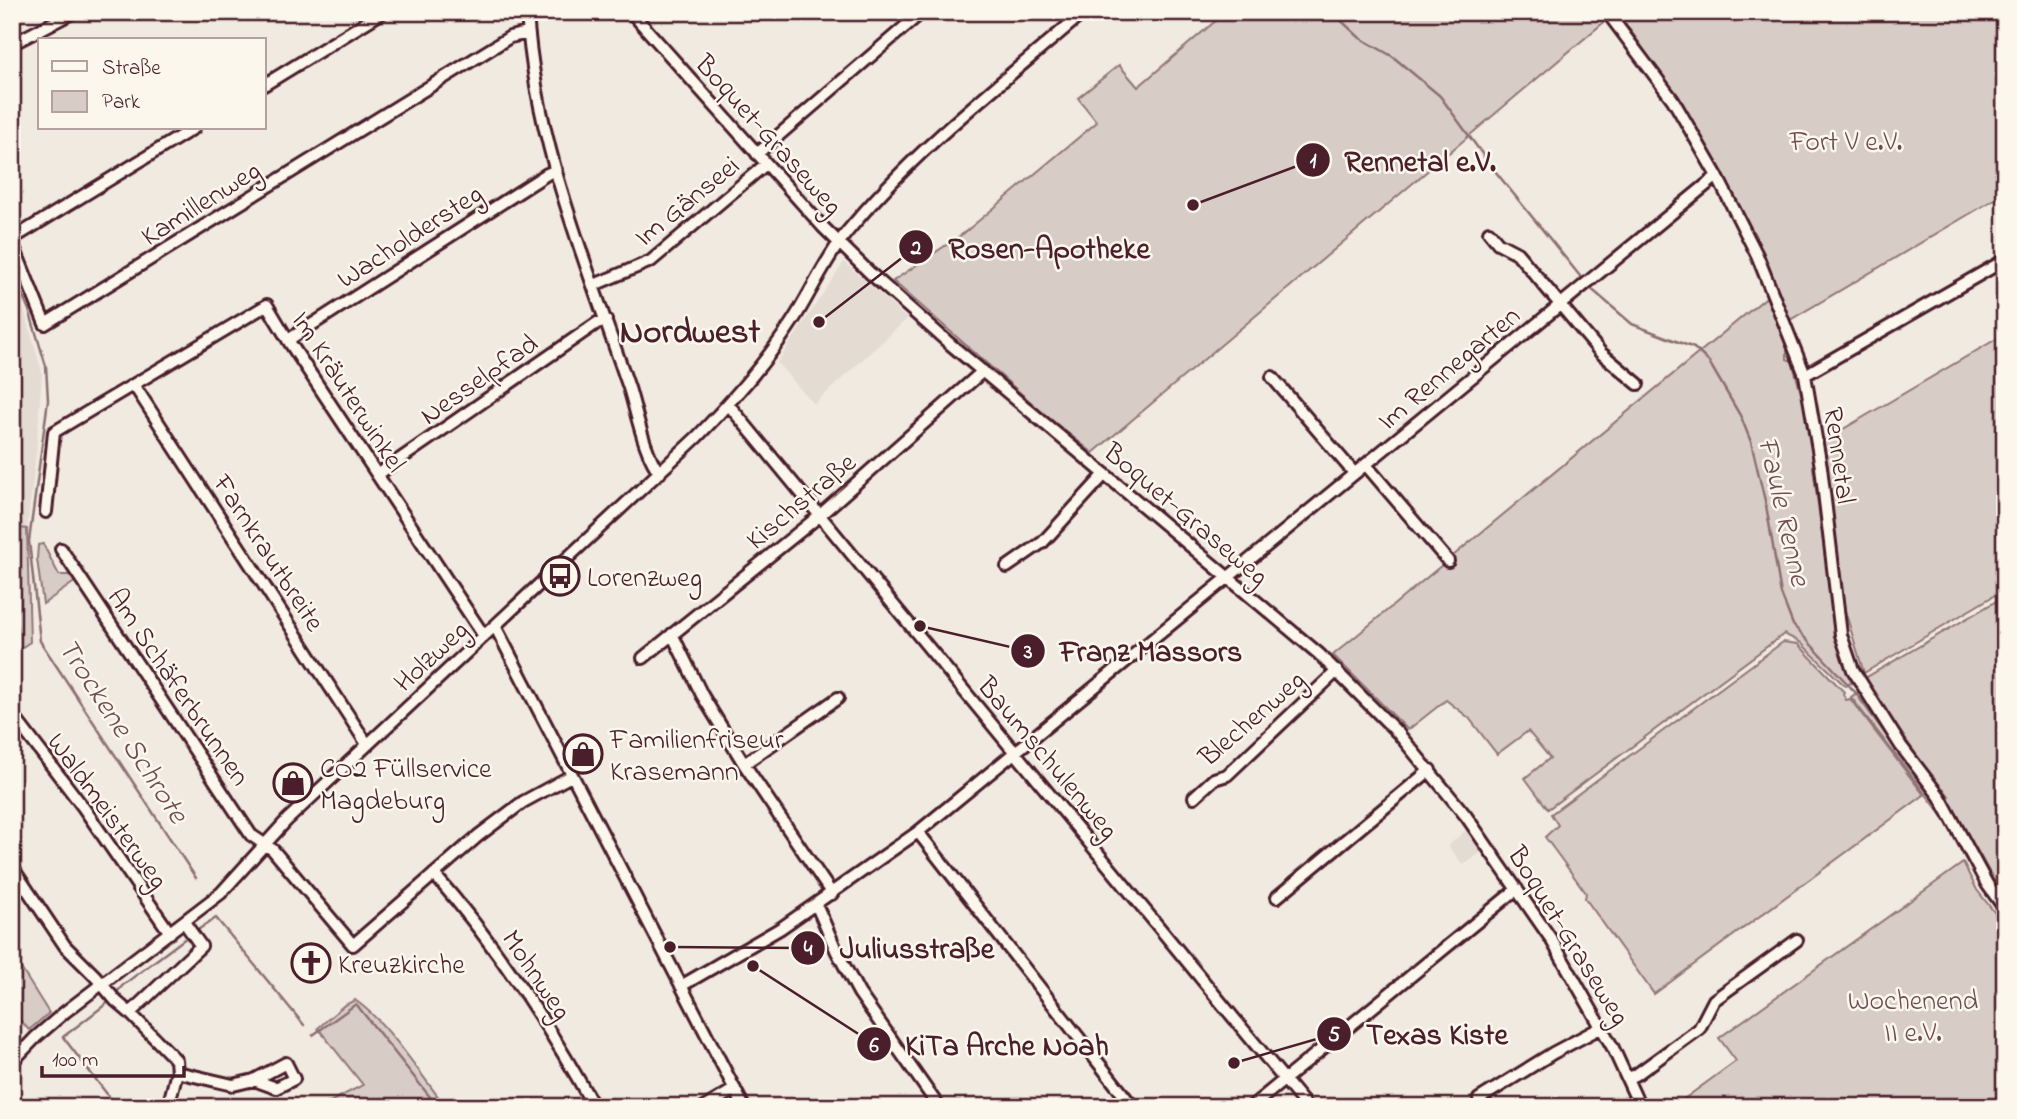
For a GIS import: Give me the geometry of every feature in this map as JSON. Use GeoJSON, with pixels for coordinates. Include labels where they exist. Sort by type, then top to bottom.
{"type":"FeatureCollection","features":[{"type":"Feature","properties":{"kind":"street"},"geometry":{"type":"LineString","coordinates":[[12,44],[74,12]]}},
{"type":"Feature","properties":{"kind":"street"},"geometry":{"type":"LineString","coordinates":[[266,84],[383,12]]}},
{"type":"Feature","properties":{"kind":"street"},"geometry":{"type":"LineString","coordinates":[[527,12],[535,86],[556,170],[650,461],[660,473]]}},
{"type":"Feature","properties":{"kind":"street","name":"Boquet-Graseweg"},"geometry":{"type":"LineString","coordinates":[[631,12],[838,243],[982,371],[1338,671],[1398,733],[1430,770],[1562,956],[1628,1077],[1640,1107]]}},
{"type":"Feature","properties":{"kind":"street"},"geometry":{"type":"LineString","coordinates":[[757,153],[922,12]]}},
{"type":"Feature","properties":{"kind":"street","name":"Holzweg"},"geometry":{"type":"LineString","coordinates":[[12,1062],[48,1026],[108,993],[170,933],[190,930],[265,843],[660,473],[728,404],[782,337],[838,243],[873,202],[941,135],[1084,12]]}},
{"type":"Feature","properties":{"kind":"street","name":"Rennetal"},"geometry":{"type":"LineString","coordinates":[[1607,12],[1673,100],[1717,176],[1757,255],[1805,375],[1821,467],[1846,654],[1857,678],[1891,731],[1940,797],[1987,884],[2005,909]]}},
{"type":"Feature","properties":{"kind":"street","name":"Kamillenweg"},"geometry":{"type":"LineString","coordinates":[[12,240],[45,324],[510,37],[528,33]]}},
{"type":"Feature","properties":{"kind":"street"},"geometry":{"type":"LineString","coordinates":[[12,240],[191,130]]}},
{"type":"Feature","properties":{"kind":"street","name":"Im Gänseei"},"geometry":{"type":"LineString","coordinates":[[594,285],[651,261],[766,164]]}},
{"type":"Feature","properties":{"kind":"street","name":"Wacholdersteg"},"geometry":{"type":"LineString","coordinates":[[288,340],[556,170]]}},
{"type":"Feature","properties":{"kind":"street","name":"Im Rennegarten"},"geometry":{"type":"LineString","coordinates":[[681,986],[781,928],[918,832],[1717,176]]}},
{"type":"Feature","properties":{"kind":"street","name":"Im Rennegarten"},"geometry":{"type":"LineString","coordinates":[[1489,233],[1498,243],[1517,253],[1601,353],[1638,384]]}},
{"type":"Feature","properties":{"kind":"street"},"geometry":{"type":"LineString","coordinates":[[1805,375],[2005,260]]}},
{"type":"Feature","properties":{"kind":"street","name":"Im Kräuterwinkel"},"geometry":{"type":"LineString","coordinates":[[46,512],[54,432],[267,305],[484,636]]}},
{"type":"Feature","properties":{"kind":"street","name":"Nesselpfad"},"geometry":{"type":"LineString","coordinates":[[377,475],[597,323],[606,320]]}},
{"type":"Feature","properties":{"kind":"street","name":"Kischstraße"},"geometry":{"type":"LineString","coordinates":[[643,658],[819,516],[982,371]]}},
{"type":"Feature","properties":{"kind":"street"},"geometry":{"type":"LineString","coordinates":[[1272,377],[1354,473]]}},
{"type":"Feature","properties":{"kind":"street","name":"Farnkrautbreite"},"geometry":{"type":"LineString","coordinates":[[134,385],[368,744]]}},
{"type":"Feature","properties":{"kind":"street","name":"Baumschulenweg"},"geometry":{"type":"LineString","coordinates":[[728,404],[1307,1107]]}},
{"type":"Feature","properties":{"kind":"street","name":"Im Rennegarten"},"geometry":{"type":"LineString","coordinates":[[1366,465],[1448,561]]}},
{"type":"Feature","properties":{"kind":"street"},"geometry":{"type":"LineString","coordinates":[[1007,567],[1043,542],[1105,474]]}},
{"type":"Feature","properties":{"kind":"street","name":"Am Schäferbrunnen"},"geometry":{"type":"LineString","coordinates":[[61,549],[251,835],[265,843],[353,945],[434,874]]}},
{"type":"Feature","properties":{"kind":"street"},"geometry":{"type":"LineString","coordinates":[[495,626],[744,1107]]}},
{"type":"Feature","properties":{"kind":"street"},"geometry":{"type":"LineString","coordinates":[[672,634],[702,695],[744,764],[832,894]]}},
{"type":"Feature","properties":{"kind":"street","name":"Blechenweg"},"geometry":{"type":"LineString","coordinates":[[1194,797],[1214,779],[1227,775],[1338,671]]}},
{"type":"Feature","properties":{"kind":"street"},"geometry":{"type":"LineString","coordinates":[[744,764],[838,698]]}},
{"type":"Feature","properties":{"kind":"street","name":"Waldmeisterweg"},"geometry":{"type":"LineString","coordinates":[[12,714],[83,807],[170,933]]}},
{"type":"Feature","properties":{"kind":"street"},"geometry":{"type":"LineString","coordinates":[[1277,897],[1430,770]]}},
{"type":"Feature","properties":{"kind":"street"},"geometry":{"type":"LineString","coordinates":[[434,874],[523,802],[571,776]]}},
{"type":"Feature","properties":{"kind":"street"},"geometry":{"type":"LineString","coordinates":[[918,832],[1133,1107]]}},
{"type":"Feature","properties":{"kind":"street"},"geometry":{"type":"LineString","coordinates":[[12,867],[65,946],[176,1060],[177,1072],[168,1107]]}},
{"type":"Feature","properties":{"kind":"street","name":"Mohnweg"},"geometry":{"type":"LineString","coordinates":[[434,874],[461,905],[529,997],[594,1107]]}},
{"type":"Feature","properties":{"kind":"street"},"geometry":{"type":"LineString","coordinates":[[1251,1107],[1517,889]]}},
{"type":"Feature","properties":{"kind":"street"},"geometry":{"type":"LineString","coordinates":[[816,904],[859,993],[939,1107]]}},
{"type":"Feature","properties":{"kind":"street"},"geometry":{"type":"LineString","coordinates":[[130,1013],[201,946],[190,930]]}},
{"type":"Feature","properties":{"kind":"street"},"geometry":{"type":"LineString","coordinates":[[1628,1077],[1637,1074],[1699,1029],[1714,1000],[1797,940]]}},
{"type":"Feature","properties":{"kind":"street"},"geometry":{"type":"LineString","coordinates":[[1485,1107],[1479,1099],[1553,1053],[1602,1027]]}},
{"type":"Feature","properties":{"kind":"street"},"geometry":{"type":"LineString","coordinates":[[177,1072],[233,1085],[254,1080]]}},
{"type":"Feature","properties":{"kind":"street"},"geometry":{"type":"LineString","coordinates":[[705,1107],[735,1089]]}},
{"type":"Feature","properties":{"kind":"shaded area"},"geometry":{"type":"Polygon","coordinates":[[[844,262],[907,319],[814,404],[777,363],[844,262]]]}},
{"type":"Feature","properties":{"kind":"shaded area"},"geometry":{"type":"Polygon","coordinates":[[[12,280],[22,302],[42,373],[27,529],[12,527],[12,280]]]}},
{"type":"Feature","properties":{"kind":"shaded area"},"geometry":{"type":"Polygon","coordinates":[[[1466,830],[1482,852],[1463,865],[1448,846],[1466,830]]]}},
{"type":"Feature","properties":{"kind":"green space"},"geometry":{"type":"Polygon","coordinates":[[[1226,12],[1596,12],[1604,22],[1093,453],[1049,418],[893,281],[964,233],[1097,122],[1078,98],[1119,65],[1138,87],[1226,12]]]}},
{"type":"Feature","properties":{"kind":"green space","name":"Fort V e.V."},"geometry":{"type":"Polygon","coordinates":[[[1617,12],[2005,12],[2005,193],[1790,320],[1727,181],[1675,94],[1617,12]]]}},
{"type":"Feature","properties":{"kind":"green space"},"geometry":{"type":"Polygon","coordinates":[[[1769,295],[1787,346],[1787,359],[1792,361],[1807,414],[1835,629],[1842,660],[1854,681],[1845,686],[1800,642],[1784,634],[1548,809],[1525,778],[1550,758],[1528,731],[1497,754],[1469,718],[1446,700],[1408,730],[1333,655],[1769,295]]]}},
{"type":"Feature","properties":{"kind":"green space"},"geometry":{"type":"Polygon","coordinates":[[[2005,334],[2005,589],[1864,673],[1845,611],[1823,441],[2005,334]]]}},
{"type":"Feature","properties":{"kind":"green space"},"geometry":{"type":"Polygon","coordinates":[[[12,527],[27,529],[30,642],[12,654],[12,527]]]}},
{"type":"Feature","properties":{"kind":"green space"},"geometry":{"type":"Polygon","coordinates":[[[43,544],[59,575],[73,575],[76,581],[43,604],[37,559],[38,545],[43,544]]]}},
{"type":"Feature","properties":{"kind":"green space"},"geometry":{"type":"Polygon","coordinates":[[[2005,596],[2005,900],[1949,796],[1943,788],[1939,788],[1866,682],[1867,677],[2005,596]]]}},
{"type":"Feature","properties":{"kind":"green space"},"geometry":{"type":"Polygon","coordinates":[[[1783,642],[1798,644],[1844,692],[1846,700],[1850,699],[1924,795],[1654,994],[1545,837],[1558,825],[1551,814],[1783,642]]]}},
{"type":"Feature","properties":{"kind":"green space"},"geometry":{"type":"Polygon","coordinates":[[[1861,690],[1945,812],[1941,814],[1851,697],[1861,690]]]}},
{"type":"Feature","properties":{"kind":"green space","name":"Wochenend II e.V."},"geometry":{"type":"Polygon","coordinates":[[[1963,863],[1977,890],[2005,926],[2005,1107],[1673,1107],[1736,1061],[1719,1038],[1963,863]]]}},
{"type":"Feature","properties":{"kind":"green space"},"geometry":{"type":"Polygon","coordinates":[[[12,954],[49,1013],[29,1030],[20,1020],[12,1026],[12,954]]]}},
{"type":"Feature","properties":{"kind":"green space"},"geometry":{"type":"Polygon","coordinates":[[[355,1000],[392,1036],[446,1107],[320,1107],[363,1085],[318,1028],[343,1006],[355,1000]]]}},
{"type":"Feature","properties":{"kind":"waterway","name":"Faule Renne"},"geometry":{"type":"LineString","coordinates":[[1332,12],[1360,38],[1392,56],[1440,96],[1491,166],[1584,281]]}},
{"type":"Feature","properties":{"kind":"waterway","name":"Trockene Schrote"},"geometry":{"type":"LineString","coordinates":[[12,271],[29,310],[46,366],[48,400],[29,541],[40,641],[196,878]]}},
{"type":"Feature","properties":{"kind":"waterway","name":"Faule Renne"},"geometry":{"type":"LineString","coordinates":[[1588,286],[1632,324],[1694,348],[1709,362],[1741,417],[1751,442],[1766,505],[1781,594],[1793,625],[1855,692],[1941,810]]}},
{"type":"Feature","properties":{"kind":"waterway","name":"Faule Renne"},"geometry":{"type":"LineString","coordinates":[[1949,825],[1974,873],[2005,918]]}},
{"type":"Feature","properties":{"kind":"waterway"},"geometry":{"type":"LineString","coordinates":[[196,931],[216,918],[304,1025]]}},
{"type":"Feature","properties":{"kind":"waterway","name":"Trockene Schrote"},"geometry":{"type":"LineString","coordinates":[[114,996],[123,985],[191,934]]}},
{"type":"Feature","properties":{"kind":"waterway","name":"Trockene Schrote"},"geometry":{"type":"LineString","coordinates":[[110,1001],[63,1037],[117,1107]]}},
{"type":"Feature","properties":{"kind":"waterway"},"geometry":{"type":"LineString","coordinates":[[313,1035],[356,1004],[438,1107]]}},
{"type":"Feature","properties":{"kind":"place","name":"Rennetal e.V."},"geometry":{"type":"Point","coordinates":[1193,205]}},
{"type":"Feature","properties":{"kind":"place","name":"Rosen-Apotheke"},"geometry":{"type":"Point","coordinates":[819,322]}},
{"type":"Feature","properties":{"kind":"place","name":"Lorenzweg"},"geometry":{"type":"Point","coordinates":[560,576]}},
{"type":"Feature","properties":{"kind":"place","name":"Franz Massors"},"geometry":{"type":"Point","coordinates":[920,626]}},
{"type":"Feature","properties":{"kind":"place","name":"Familienfriseur Krasemann"},"geometry":{"type":"Point","coordinates":[583,754]}},
{"type":"Feature","properties":{"kind":"place","name":"CO2 Füllservice Magdeburg"},"geometry":{"type":"Point","coordinates":[293,783]}},
{"type":"Feature","properties":{"kind":"place","name":"Juliusstraße"},"geometry":{"type":"Point","coordinates":[670,947]}},
{"type":"Feature","properties":{"kind":"place","name":"Kreuzkirche"},"geometry":{"type":"Point","coordinates":[311,963]}},
{"type":"Feature","properties":{"kind":"place","name":"KiTa Arche Noah"},"geometry":{"type":"Point","coordinates":[753,966]}},
{"type":"Feature","properties":{"kind":"place","name":"Texas Kiste"},"geometry":{"type":"Point","coordinates":[1234,1063]}},
{"type":"Feature","properties":{"kind":"district","name":"Nordwest"},"geometry":{"type":"Point","coordinates":[690,330]}}]}
